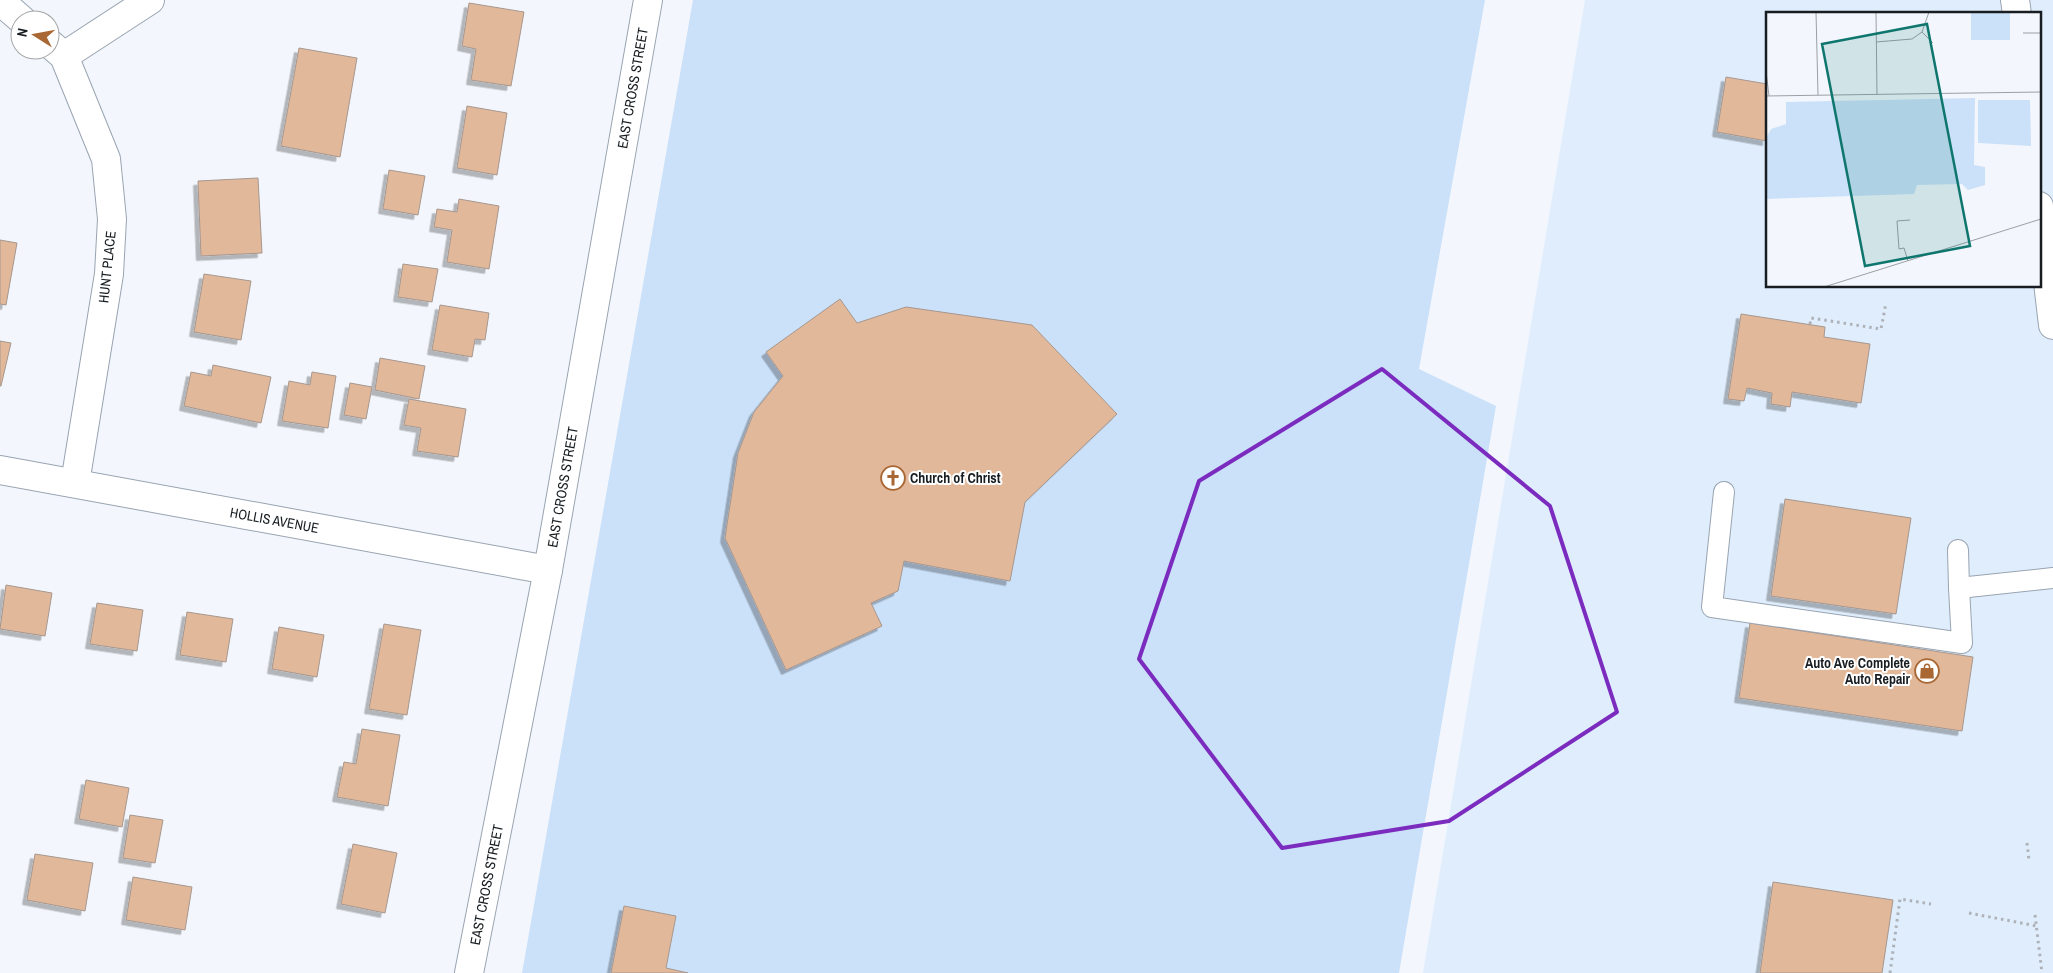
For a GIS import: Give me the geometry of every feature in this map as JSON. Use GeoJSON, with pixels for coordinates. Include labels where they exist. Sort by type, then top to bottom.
{"type":"FeatureCollection","features":[{"type":"Feature","properties":{"kind":"street","name":"HUNT PLACE"},"geometry":{"type":"LineString","coordinates":[[60,48],[150,0]]}},
{"type":"Feature","properties":{"kind":"street","name":"EAST CROSS STREET"},"geometry":{"type":"LineString","coordinates":[[469,973],[548,570],[648,0]]}},
{"type":"Feature","properties":{"kind":"street"},"geometry":{"type":"LineString","coordinates":[[0,2],[10,10]]}},
{"type":"Feature","properties":{"kind":"street","name":"HUNT PLACE"},"geometry":{"type":"LineString","coordinates":[[60,57],[106,159],[112,219],[109,274],[75,483]]}},
{"type":"Feature","properties":{"kind":"street"},"geometry":{"type":"LineString","coordinates":[[2040,214],[2053,325]]}},
{"type":"Feature","properties":{"kind":"street","name":"HOLLIS AVENUE"},"geometry":{"type":"LineString","coordinates":[[0,470],[548,570]]}},
{"type":"Feature","properties":{"kind":"lane"},"geometry":{"type":"LineString","coordinates":[[1724,492],[1712,607],[1962,643],[1958,550]]}},
{"type":"Feature","properties":{"kind":"lane"},"geometry":{"type":"LineString","coordinates":[[1959,588],[2053,578]]}},
{"type":"Feature","properties":{"kind":"path"},"geometry":{"type":"LineString","coordinates":[[1810,324],[1811,318],[1881,329],[1886,303]]}},
{"type":"Feature","properties":{"kind":"path"},"geometry":{"type":"LineString","coordinates":[[2027,843],[2029,860]]}},
{"type":"Feature","properties":{"kind":"path"},"geometry":{"type":"LineString","coordinates":[[1890,973],[1900,899],[1930,904]]}},
{"type":"Feature","properties":{"kind":"path"},"geometry":{"type":"LineString","coordinates":[[1969,914],[2037,926]]}},
{"type":"Feature","properties":{"kind":"path"},"geometry":{"type":"LineString","coordinates":[[2036,915],[2042,973]]}},
{"type":"Feature","properties":{"kind":"highlighted area"},"geometry":{"type":"Polygon","coordinates":[[[1382,369],[1550,506],[1617,712],[1449,821],[1282,848],[1139,659],[1199,481],[1382,369]]]}},
{"type":"Feature","properties":{"kind":"shaded area"},"geometry":{"type":"Polygon","coordinates":[[[693,0],[1485,0],[1419,369],[1496,406],[1399,973],[522,973],[693,0]]]}},
{"type":"Feature","properties":{"kind":"shaded area"},"geometry":{"type":"Polygon","coordinates":[[[1585,0],[2053,0],[2053,973],[1423,973],[1585,0]]]}},
{"type":"Feature","properties":{"kind":"building"},"geometry":{"type":"Polygon","coordinates":[[[469,3],[524,12],[511,86],[471,80],[476,49],[462,46],[469,3]]]}},
{"type":"Feature","properties":{"kind":"building"},"geometry":{"type":"Polygon","coordinates":[[[299,48],[357,58],[340,157],[281,146],[299,48]]]}},
{"type":"Feature","properties":{"kind":"building"},"geometry":{"type":"Polygon","coordinates":[[[1726,77],[1766,84],[1766,141],[1717,132],[1726,77]]]}},
{"type":"Feature","properties":{"kind":"building"},"geometry":{"type":"Polygon","coordinates":[[[467,106],[507,113],[497,175],[457,168],[467,106]]]}},
{"type":"Feature","properties":{"kind":"building"},"geometry":{"type":"Polygon","coordinates":[[[389,170],[425,176],[418,215],[383,209],[389,170]]]}},
{"type":"Feature","properties":{"kind":"building"},"geometry":{"type":"Polygon","coordinates":[[[258,178],[262,253],[201,256],[198,181],[258,178]]]}},
{"type":"Feature","properties":{"kind":"building"},"geometry":{"type":"Polygon","coordinates":[[[459,199],[499,206],[489,269],[447,262],[452,230],[434,227],[437,209],[457,212],[459,199]]]}},
{"type":"Feature","properties":{"kind":"building"},"geometry":{"type":"Polygon","coordinates":[[[0,240],[17,243],[6,305],[0,304],[0,240]]]}},
{"type":"Feature","properties":{"kind":"building"},"geometry":{"type":"Polygon","coordinates":[[[403,264],[438,269],[432,302],[398,297],[403,264]]]}},
{"type":"Feature","properties":{"kind":"building"},"geometry":{"type":"Polygon","coordinates":[[[204,274],[251,281],[241,340],[194,332],[204,274]]]}},
{"type":"Feature","properties":{"kind":"building","name":"Church of Christ"},"geometry":{"type":"Polygon","coordinates":[[[840,299],[857,323],[906,307],[1032,325],[1117,414],[1025,502],[1010,581],[904,561],[898,591],[871,603],[882,626],[786,670],[725,538],[738,453],[754,412],[783,376],[766,352],[840,299]]]}},
{"type":"Feature","properties":{"kind":"building"},"geometry":{"type":"Polygon","coordinates":[[[440,305],[489,313],[485,340],[475,339],[472,357],[432,350],[440,305]]]}},
{"type":"Feature","properties":{"kind":"building"},"geometry":{"type":"Polygon","coordinates":[[[1741,314],[1825,327],[1824,337],[1870,344],[1861,403],[1792,392],[1790,407],[1771,404],[1772,393],[1747,388],[1744,401],[1728,399],[1741,314]]]}},
{"type":"Feature","properties":{"kind":"building"},"geometry":{"type":"Polygon","coordinates":[[[0,341],[11,343],[1,386],[0,386],[0,341]]]}},
{"type":"Feature","properties":{"kind":"building"},"geometry":{"type":"Polygon","coordinates":[[[380,358],[425,366],[419,399],[375,390],[380,358]]]}},
{"type":"Feature","properties":{"kind":"building"},"geometry":{"type":"Polygon","coordinates":[[[213,365],[271,377],[261,423],[184,406],[191,372],[211,376],[213,365]]]}},
{"type":"Feature","properties":{"kind":"building"},"geometry":{"type":"Polygon","coordinates":[[[312,372],[336,376],[328,428],[282,421],[289,381],[310,385],[312,372]]]}},
{"type":"Feature","properties":{"kind":"building"},"geometry":{"type":"Polygon","coordinates":[[[350,383],[372,387],[366,419],[344,415],[350,383]]]}},
{"type":"Feature","properties":{"kind":"building"},"geometry":{"type":"Polygon","coordinates":[[[409,399],[466,409],[458,457],[417,451],[421,428],[404,425],[409,399]]]}},
{"type":"Feature","properties":{"kind":"building"},"geometry":{"type":"Polygon","coordinates":[[[1785,499],[1911,518],[1896,614],[1771,596],[1785,499]]]}},
{"type":"Feature","properties":{"kind":"building"},"geometry":{"type":"Polygon","coordinates":[[[6,585],[52,593],[45,636],[0,629],[6,585]]]}},
{"type":"Feature","properties":{"kind":"building"},"geometry":{"type":"Polygon","coordinates":[[[97,603],[143,610],[137,651],[90,644],[97,603]]]}},
{"type":"Feature","properties":{"kind":"building"},"geometry":{"type":"Polygon","coordinates":[[[187,612],[233,619],[226,662],[180,655],[187,612]]]}},
{"type":"Feature","properties":{"kind":"building"},"geometry":{"type":"Polygon","coordinates":[[[1750,623],[1973,657],[1962,731],[1739,698],[1750,623]]]}},
{"type":"Feature","properties":{"kind":"building"},"geometry":{"type":"Polygon","coordinates":[[[384,624],[421,630],[407,715],[369,709],[384,624]]]}},
{"type":"Feature","properties":{"kind":"building"},"geometry":{"type":"Polygon","coordinates":[[[279,627],[324,635],[317,677],[272,669],[279,627]]]}},
{"type":"Feature","properties":{"kind":"building"},"geometry":{"type":"Polygon","coordinates":[[[362,729],[400,735],[388,806],[337,797],[344,762],[356,764],[362,729]]]}},
{"type":"Feature","properties":{"kind":"building"},"geometry":{"type":"Polygon","coordinates":[[[86,780],[129,788],[122,827],[79,819],[86,780]]]}},
{"type":"Feature","properties":{"kind":"building"},"geometry":{"type":"Polygon","coordinates":[[[130,815],[163,820],[155,863],[123,858],[130,815]]]}},
{"type":"Feature","properties":{"kind":"building"},"geometry":{"type":"Polygon","coordinates":[[[353,844],[397,853],[385,913],[341,904],[353,844]]]}},
{"type":"Feature","properties":{"kind":"building"},"geometry":{"type":"Polygon","coordinates":[[[35,854],[93,863],[85,911],[27,900],[35,854]]]}},
{"type":"Feature","properties":{"kind":"building"},"geometry":{"type":"Polygon","coordinates":[[[133,877],[192,887],[185,930],[126,920],[133,877]]]}},
{"type":"Feature","properties":{"kind":"building"},"geometry":{"type":"Polygon","coordinates":[[[1773,882],[1893,900],[1882,973],[1760,973],[1773,882]]]}},
{"type":"Feature","properties":{"kind":"building"},"geometry":{"type":"Polygon","coordinates":[[[624,906],[676,916],[666,968],[688,973],[611,973],[624,906]]]}},
{"type":"Feature","properties":{"kind":"place","name":"Church of Christ"},"geometry":{"type":"Point","coordinates":[893,478]}},
{"type":"Feature","properties":{"kind":"place","name":"Auto Ave Complete Auto Repair"},"geometry":{"type":"Point","coordinates":[1927,671]}}]}
